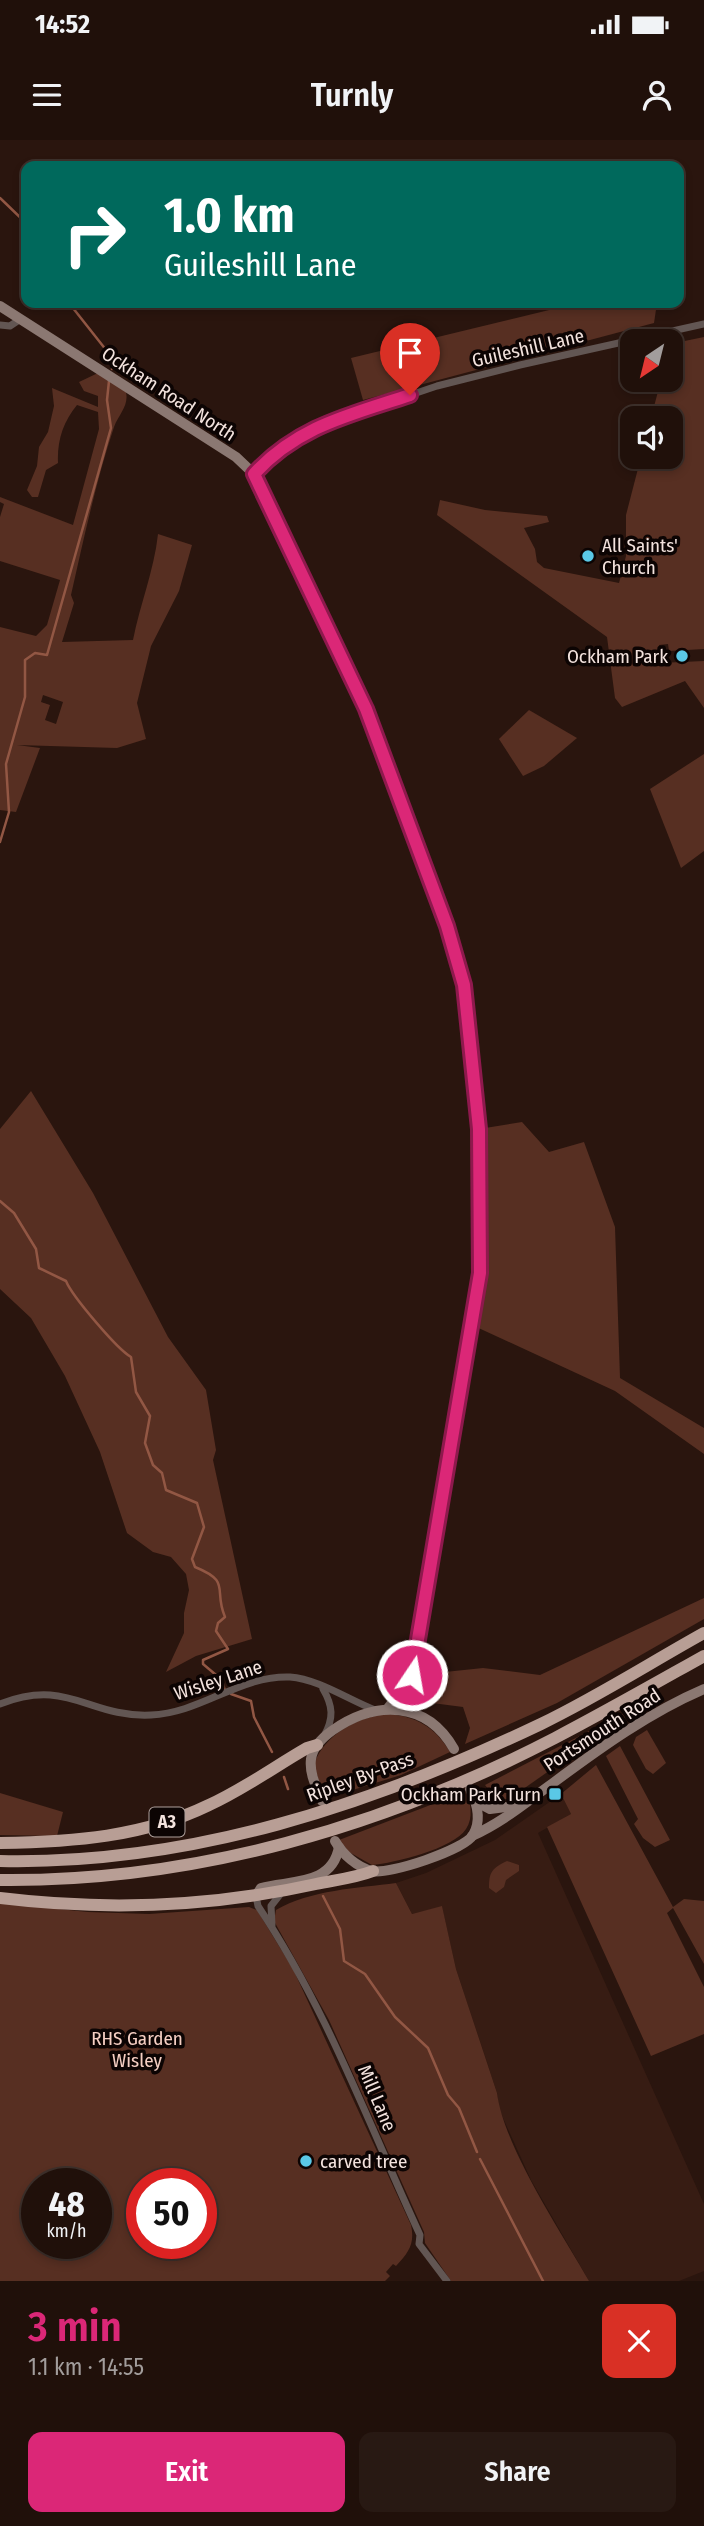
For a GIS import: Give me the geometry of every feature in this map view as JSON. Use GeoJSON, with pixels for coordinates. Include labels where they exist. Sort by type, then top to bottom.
{"type":"FeatureCollection","features":[{"type":"Feature","properties":{"kind":"highway","name":"Ripley By-Pass"},"geometry":{"type":"LineString","coordinates":[[0,1861],[132,1856],[304,1818],[326,1806],[390,1790],[543,1723],[704,1633]]}},
{"type":"Feature","properties":{"kind":"highway","name":"Ripley By-Pass"},"geometry":{"type":"LineString","coordinates":[[0,1880],[136,1874],[224,1859],[311,1836],[338,1839],[553,1739],[704,1656]]}},
{"type":"Feature","properties":{"kind":"highway","name":"A3"},"geometry":{"type":"LineString","coordinates":[[0,1843],[71,1842],[152,1827],[223,1798],[320,1741]]}},
{"type":"Feature","properties":{"kind":"highway"},"geometry":{"type":"LineString","coordinates":[[0,1898],[93,1905],[141,1905],[256,1896],[373,1871]]}},
{"type":"Feature","properties":{"kind":"main road","name":"Ockham Road North"},"geometry":{"type":"LineString","coordinates":[[0,306],[229,453],[254,474],[366,709],[447,926],[464,985],[479,1129],[480,1273],[412,1675],[412,1711]]}},
{"type":"Feature","properties":{"kind":"main road","name":"Ockham Road North"},"geometry":{"type":"LineString","coordinates":[[388,1708],[401,1694],[412,1675]]}},
{"type":"Feature","properties":{"kind":"main road","name":"Portsmouth Road"},"geometry":{"type":"LineString","coordinates":[[373,1871],[387,1871],[418,1862],[466,1843],[472,1836],[504,1821],[522,1805],[643,1721],[704,1689]]}},
{"type":"Feature","properties":{"kind":"main road"},"geometry":{"type":"LineString","coordinates":[[326,1806],[311,1768],[320,1741],[353,1718],[388,1708],[412,1711],[437,1727],[454,1749]]}},
{"type":"Feature","properties":{"kind":"main road"},"geometry":{"type":"LineString","coordinates":[[470,1788],[475,1801],[477,1822],[472,1836]]}},
{"type":"Feature","properties":{"kind":"main road"},"geometry":{"type":"LineString","coordinates":[[475,1801],[490,1809],[522,1805]]}},
{"type":"Feature","properties":{"kind":"main road"},"geometry":{"type":"LineString","coordinates":[[338,1839],[351,1860],[373,1871]]}},
{"type":"Feature","properties":{"kind":"main road"},"geometry":{"type":"LineString","coordinates":[[256,1896],[261,1888],[323,1875],[332,1866],[338,1839]]}},
{"type":"Feature","properties":{"kind":"street"},"geometry":{"type":"LineString","coordinates":[[0,325],[10,326],[19,320]]}},
{"type":"Feature","properties":{"kind":"street","name":"Guileshill Lane"},"geometry":{"type":"LineString","coordinates":[[254,474],[295,438],[357,413],[437,386],[704,324]]}},
{"type":"Feature","properties":{"kind":"street","name":"Wisley Lane"},"geometry":{"type":"LineString","coordinates":[[0,1704],[18,1697],[49,1692],[123,1712],[149,1715],[182,1711],[247,1683],[291,1677],[375,1710]]}},
{"type":"Feature","properties":{"kind":"street"},"geometry":{"type":"LineString","coordinates":[[320,1741],[331,1723],[332,1711],[323,1688]]}},
{"type":"Feature","properties":{"kind":"street"},"geometry":{"type":"LineString","coordinates":[[272,1927],[271,1906],[283,1892]]}},
{"type":"Feature","properties":{"kind":"street","name":"Mill Lane"},"geometry":{"type":"LineString","coordinates":[[256,1896],[258,1906],[292,1958],[342,2055],[420,2235],[419,2244],[447,2281]]}},
{"type":"Feature","properties":{"kind":"shaded area"},"geometry":{"type":"Polygon","coordinates":[[[561,1794],[571,1814],[538,1833],[704,2204],[704,2271],[679,2281],[589,2281],[531,2180],[499,2109],[497,2093],[456,1969],[442,1907],[412,1914],[396,1883],[426,1873],[495,1840],[561,1794]]]}},
{"type":"Feature","properties":{"kind":"green space"},"geometry":{"type":"Polygon","coordinates":[[[557,308],[656,308],[654,323],[620,329],[620,332],[363,400],[351,358],[557,308]]]}},
{"type":"Feature","properties":{"kind":"green space"},"geometry":{"type":"Polygon","coordinates":[[[704,337],[704,649],[669,651],[668,644],[659,645],[660,663],[704,661],[704,708],[685,681],[622,707],[615,698],[607,637],[437,515],[440,500],[485,510],[547,516],[549,522],[524,528],[535,549],[537,562],[544,568],[619,583],[626,556],[626,515],[638,469],[683,469],[683,406],[654,406],[658,392],[683,392],[683,341],[704,337]]]}},
{"type":"Feature","properties":{"kind":"green space"},"geometry":{"type":"Polygon","coordinates":[[[98,373],[126,392],[127,397],[114,427],[96,489],[71,595],[74,603],[62,642],[133,640],[158,534],[192,545],[179,591],[151,646],[137,703],[146,739],[117,748],[17,745],[40,748],[16,812],[0,810],[0,627],[36,636],[47,625],[60,580],[0,561],[0,517],[4,504],[0,502],[0,497],[73,525],[99,429],[98,412],[77,405],[62,432],[58,463],[46,470],[38,497],[32,497],[27,490],[37,466],[39,447],[48,432],[54,406],[52,388],[98,407],[98,396],[84,391],[79,382],[98,373]],[[43,695],[41,702],[50,705],[45,720],[56,724],[63,702],[43,695]]]}},
{"type":"Feature","properties":{"kind":"green space"},"geometry":{"type":"Polygon","coordinates":[[[529,710],[577,738],[544,766],[523,776],[499,739],[529,710]]]}},
{"type":"Feature","properties":{"kind":"green space"},"geometry":{"type":"Polygon","coordinates":[[[704,754],[704,851],[681,868],[650,789],[704,754]]]}},
{"type":"Feature","properties":{"kind":"green space"},"geometry":{"type":"Polygon","coordinates":[[[31,1091],[93,1193],[168,1337],[206,1390],[216,1450],[213,1460],[252,1639],[196,1656],[166,1672],[184,1633],[184,1613],[189,1590],[186,1574],[171,1557],[153,1552],[127,1533],[100,1452],[65,1376],[31,1318],[0,1289],[0,1129],[31,1091]]]}},
{"type":"Feature","properties":{"kind":"green space"},"geometry":{"type":"Polygon","coordinates":[[[522,1122],[549,1152],[584,1142],[615,1227],[620,1378],[704,1428],[704,1454],[615,1391],[472,1325],[480,1273],[486,1272],[485,1183],[480,1183],[479,1129],[522,1122]]]}},
{"type":"Feature","properties":{"kind":"green space"},"geometry":{"type":"Polygon","coordinates":[[[704,1598],[704,1619],[557,1703],[465,1744],[470,1728],[463,1707],[432,1703],[422,1692],[426,1674],[483,1668],[540,1675],[704,1598]]]}},
{"type":"Feature","properties":{"kind":"green space"},"geometry":{"type":"Polygon","coordinates":[[[653,1698],[509,1799],[496,1799],[485,1785],[653,1698]]]}},
{"type":"Feature","properties":{"kind":"green space"},"geometry":{"type":"Polygon","coordinates":[[[387,1714],[407,1717],[424,1724],[450,1752],[401,1775],[324,1799],[314,1764],[325,1744],[353,1723],[387,1714]]]}},
{"type":"Feature","properties":{"kind":"green space"},"geometry":{"type":"Polygon","coordinates":[[[647,1730],[666,1763],[653,1774],[646,1769],[633,1745],[636,1737],[647,1730]]]}},
{"type":"Feature","properties":{"kind":"green space"},"geometry":{"type":"Polygon","coordinates":[[[620,1746],[670,1840],[655,1847],[643,1838],[634,1824],[638,1819],[606,1756],[620,1746]]]}},
{"type":"Feature","properties":{"kind":"green space"},"geometry":{"type":"Polygon","coordinates":[[[596,1765],[673,1907],[684,1899],[704,1901],[704,1964],[673,1908],[667,1913],[704,1987],[704,2034],[651,2056],[547,1827],[571,1814],[561,1794],[596,1765]]]}},
{"type":"Feature","properties":{"kind":"green space"},"geometry":{"type":"Polygon","coordinates":[[[467,1791],[471,1810],[466,1829],[449,1843],[436,1849],[372,1865],[349,1852],[339,1840],[467,1791]]]}},
{"type":"Feature","properties":{"kind":"green space"},"geometry":{"type":"Polygon","coordinates":[[[0,1793],[63,1812],[57,1836],[0,1835],[0,1793]]]}},
{"type":"Feature","properties":{"kind":"green space"},"geometry":{"type":"Polygon","coordinates":[[[507,1861],[519,1865],[519,1871],[506,1880],[504,1887],[496,1893],[489,1888],[491,1874],[495,1868],[507,1861]]]}},
{"type":"Feature","properties":{"kind":"green space"},"geometry":{"type":"Polygon","coordinates":[[[396,1883],[412,1914],[442,1906],[456,1969],[510,2138],[535,2189],[589,2281],[451,2281],[425,2243],[424,2232],[329,2020],[274,1921],[276,1910],[304,1898],[396,1883]]]}},
{"type":"Feature","properties":{"kind":"green space","name":"RHS Garden Wisley"},"geometry":{"type":"Polygon","coordinates":[[[0,1903],[88,1912],[149,1914],[249,1907],[257,1910],[293,1969],[411,2225],[412,2237],[408,2252],[396,2266],[393,2264],[386,2272],[390,2276],[385,2281],[0,2281],[0,1903]]]}},
{"type":"Feature","properties":{"kind":"waterway"},"geometry":{"type":"LineString","coordinates":[[0,198],[21,218]]}},
{"type":"Feature","properties":{"kind":"waterway"},"geometry":{"type":"LineString","coordinates":[[73,308],[114,360],[112,369]]}},
{"type":"Feature","properties":{"kind":"waterway"},"geometry":{"type":"LineString","coordinates":[[0,842],[9,812],[6,764],[25,697],[25,660],[35,653],[47,655],[111,428],[107,400],[109,381]]}},
{"type":"Feature","properties":{"kind":"waterway"},"geometry":{"type":"LineString","coordinates":[[0,1201],[14,1213],[36,1249],[39,1268],[66,1281],[96,1322],[131,1357],[136,1392],[150,1416],[145,1443],[153,1465],[162,1473],[166,1490],[197,1503],[204,1527],[192,1559],[195,1567],[218,1582],[225,1617],[218,1623],[216,1631],[228,1649],[203,1660],[203,1664],[222,1680],[225,1691]]}},
{"type":"Feature","properties":{"kind":"waterway"},"geometry":{"type":"LineString","coordinates":[[231,1694],[251,1701],[254,1717],[272,1752]]}},
{"type":"Feature","properties":{"kind":"waterway"},"geometry":{"type":"LineString","coordinates":[[284,1777],[288,1789]]}},
{"type":"Feature","properties":{"kind":"waterway"},"geometry":{"type":"LineString","coordinates":[[323,1896],[340,1929],[344,1961],[365,1974],[395,2017],[428,2048],[448,2095],[459,2108],[477,2152]]}},
{"type":"Feature","properties":{"kind":"waterway"},"geometry":{"type":"LineString","coordinates":[[480,2159],[543,2281]]}},
{"type":"Feature","properties":{"kind":"place","name":"All Saints' Church"},"geometry":{"type":"Point","coordinates":[588,556]}},
{"type":"Feature","properties":{"kind":"place","name":"Ockham Park"},"geometry":{"type":"Point","coordinates":[682,656]}},
{"type":"Feature","properties":{"kind":"place","name":"Ockham Park Turn"},"geometry":{"type":"Point","coordinates":[555,1794]}},
{"type":"Feature","properties":{"kind":"place","name":"carved tree"},"geometry":{"type":"Point","coordinates":[306,2161]}},
{"type":"Feature","properties":{"kind":"route"},"geometry":{"type":"LineString","coordinates":[[410,395],[307,431],[283,446],[254,474],[366,709],[447,926],[464,985],[466,1028],[479,1129],[480,1273],[412,1675]]}}]}
